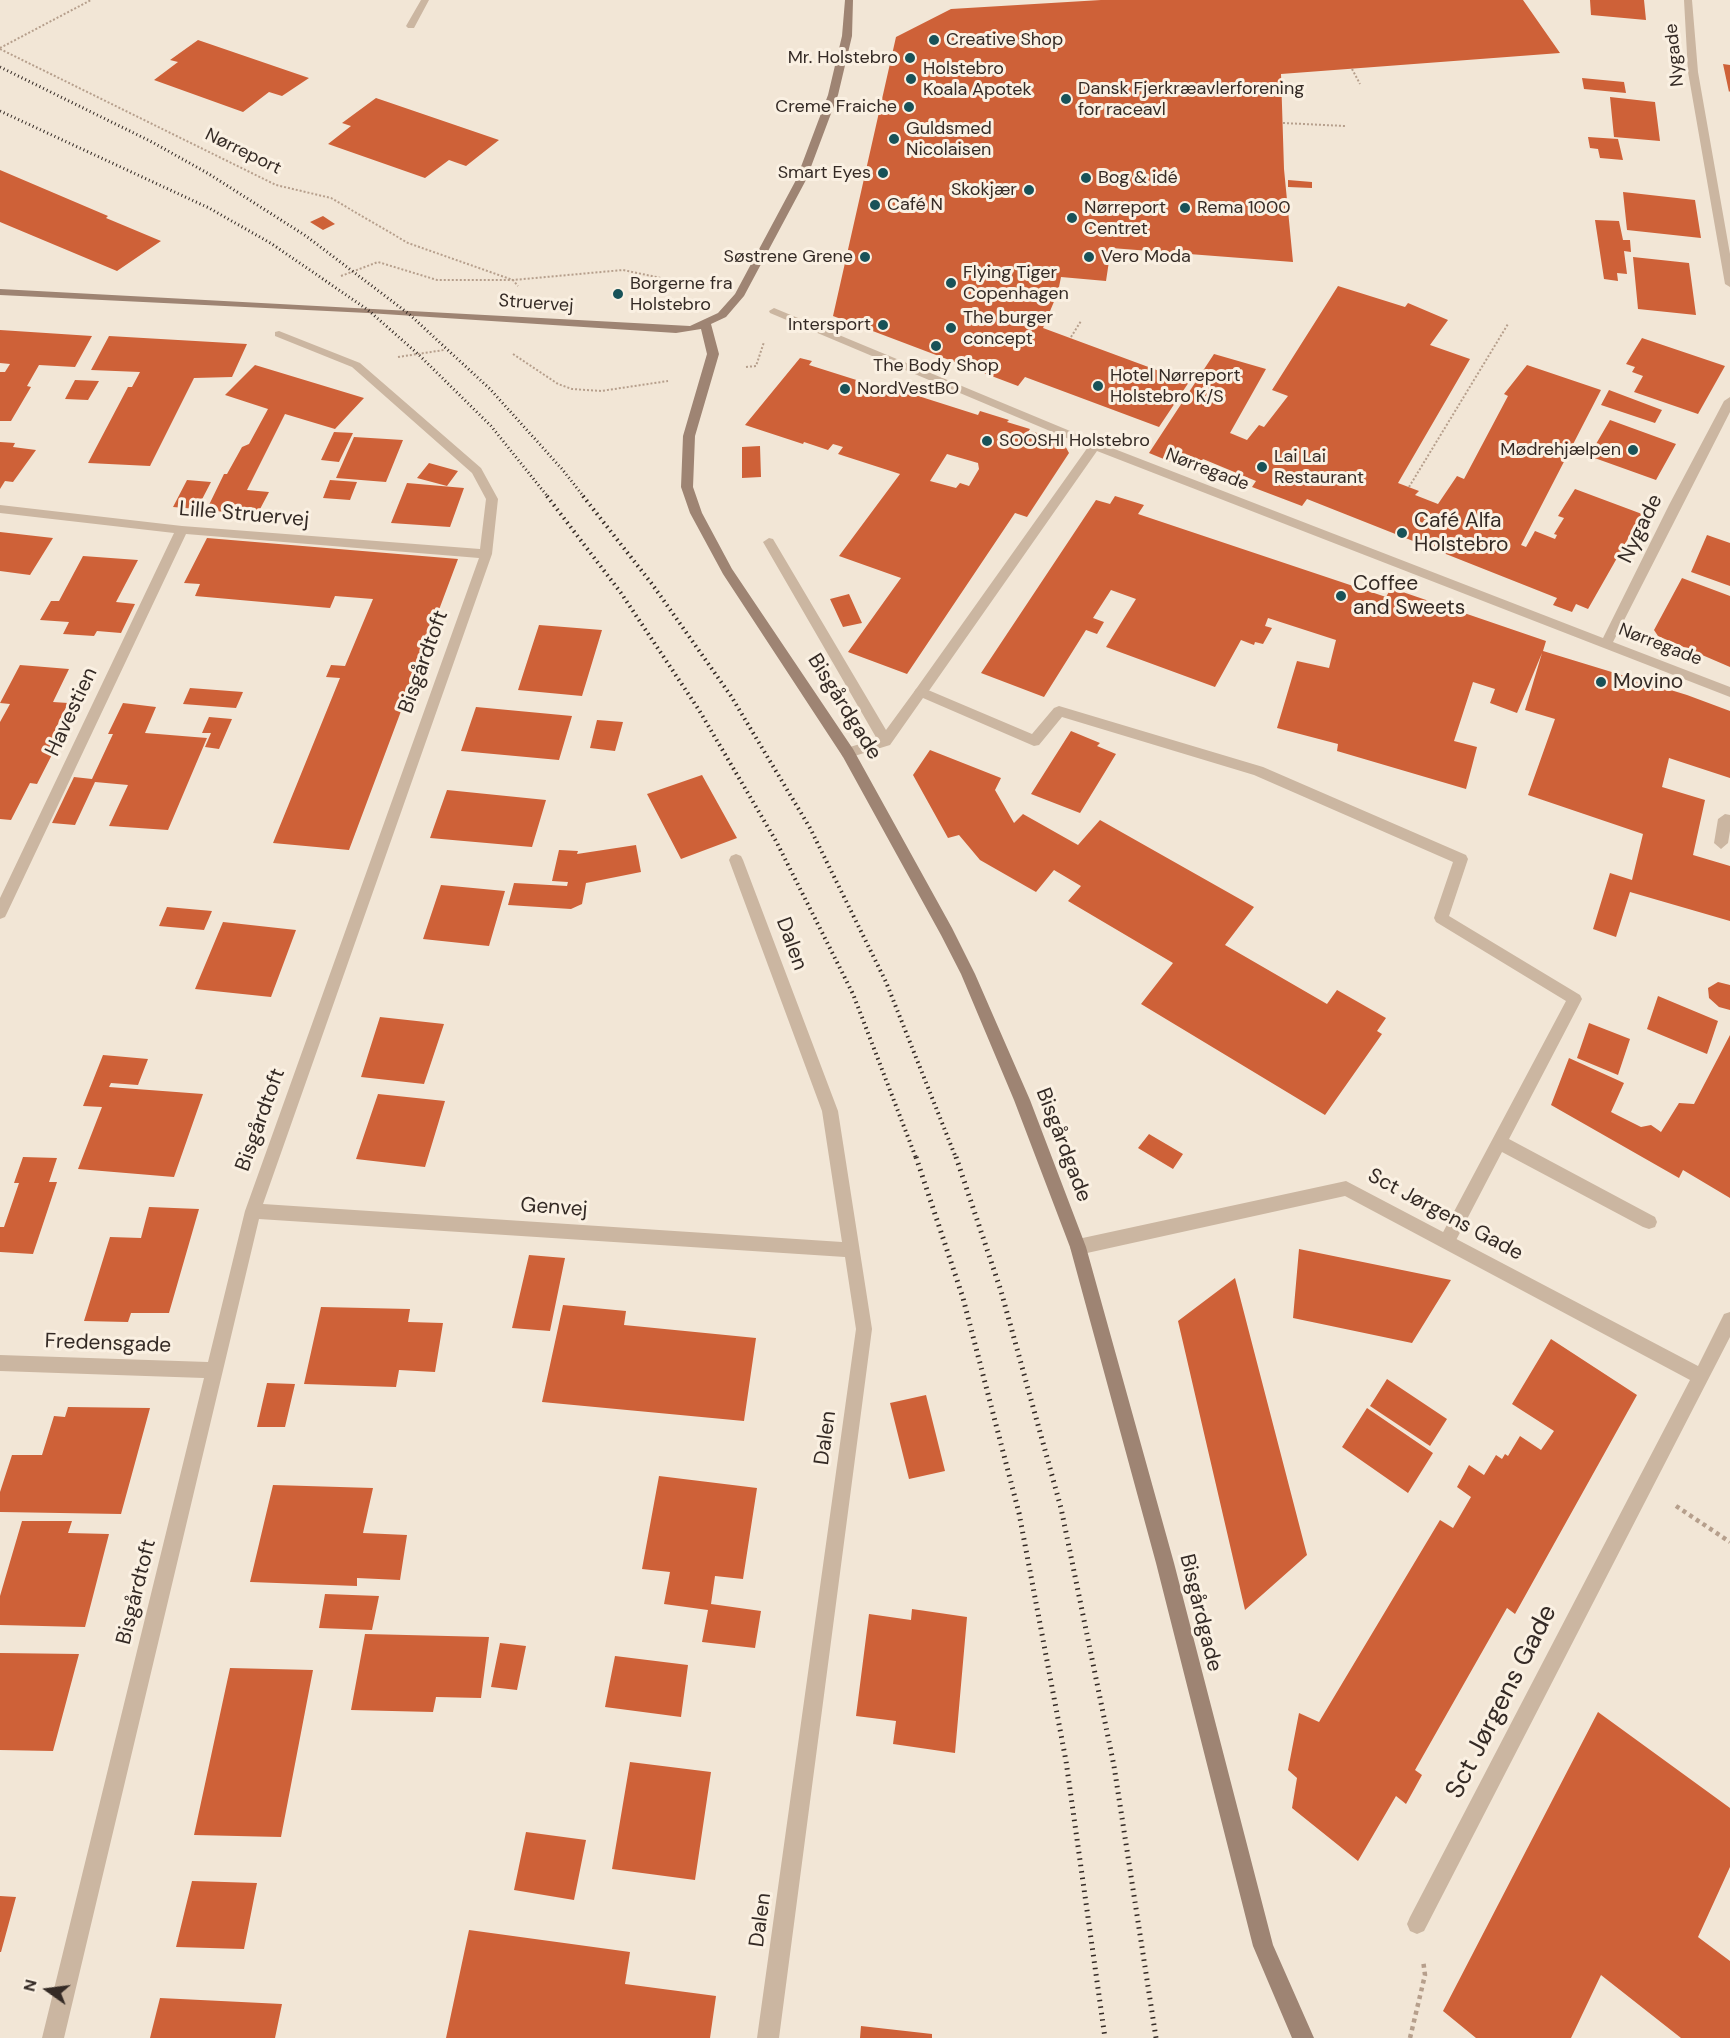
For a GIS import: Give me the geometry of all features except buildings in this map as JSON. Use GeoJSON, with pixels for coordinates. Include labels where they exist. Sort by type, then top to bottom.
{"type":"FeatureCollection","features":[{"type":"Feature","properties":{"kind":"street"},"geometry":{"type":"LineString","coordinates":[[411,26],[425,0]]}},
{"type":"Feature","properties":{"kind":"street","name":"Struervej"},"geometry":{"type":"LineString","coordinates":[[0,292],[358,310],[676,330],[692,329],[722,315],[750,279],[801,180],[833,95],[847,36],[849,0]]}},
{"type":"Feature","properties":{"kind":"street","name":"Nygade"},"geometry":{"type":"LineString","coordinates":[[1688,0],[1694,72],[1730,284]]}},
{"type":"Feature","properties":{"kind":"street","name":"Nørregade"},"geometry":{"type":"LineString","coordinates":[[774,311],[1095,446],[1730,692]]}},
{"type":"Feature","properties":{"kind":"street","name":"Bisgårdgade"},"geometry":{"type":"LineString","coordinates":[[705,324],[713,354],[689,436],[687,487],[696,513],[727,571],[848,753],[968,974],[1022,1100],[1078,1247],[1165,1563],[1263,1946],[1303,2038]]}},
{"type":"Feature","properties":{"kind":"street","name":"Bisgårdtoft"},"geometry":{"type":"LineString","coordinates":[[53,2038],[253,1211],[486,554],[492,499],[477,471],[356,365],[279,334]]}},
{"type":"Feature","properties":{"kind":"street","name":"Nygade"},"geometry":{"type":"LineString","coordinates":[[1606,644],[1730,401]]}},
{"type":"Feature","properties":{"kind":"street"},"geometry":{"type":"LineString","coordinates":[[848,753],[885,741],[1095,446]]}},
{"type":"Feature","properties":{"kind":"street","name":"Lille Struervej"},"geometry":{"type":"LineString","coordinates":[[0,509],[182,530],[486,554]]}},
{"type":"Feature","properties":{"kind":"street","name":"Havestien"},"geometry":{"type":"LineString","coordinates":[[0,913],[182,530]]}},
{"type":"Feature","properties":{"kind":"street"},"geometry":{"type":"LineString","coordinates":[[769,542],[885,741]]}},
{"type":"Feature","properties":{"kind":"street"},"geometry":{"type":"LineString","coordinates":[[921,692],[1034,741],[1059,711],[1258,771],[1461,859],[1441,918],[1575,999],[1447,1241]]}},
{"type":"Feature","properties":{"kind":"street"},"geometry":{"type":"LineString","coordinates":[[1721,843],[1725,819],[1730,820]]}},
{"type":"Feature","properties":{"kind":"street","name":"Dalen"},"geometry":{"type":"LineString","coordinates":[[736,860],[830,1111],[864,1329],[768,2038]]}},
{"type":"Feature","properties":{"kind":"street"},"geometry":{"type":"LineString","coordinates":[[1499,1142],[1649,1222]]}},
{"type":"Feature","properties":{"kind":"street","name":"Sct Jørgens Gade"},"geometry":{"type":"LineString","coordinates":[[1078,1247],[1346,1188],[1701,1377]]}},
{"type":"Feature","properties":{"kind":"street","name":"Genvej"},"geometry":{"type":"LineString","coordinates":[[253,1211],[853,1250]]}},
{"type":"Feature","properties":{"kind":"street","name":"Sct Jørgens Gade"},"geometry":{"type":"LineString","coordinates":[[1417,1924],[1730,1320]]}},
{"type":"Feature","properties":{"kind":"street","name":"Fredensgade"},"geometry":{"type":"LineString","coordinates":[[0,1363],[214,1370]]}},
{"type":"Feature","properties":{"kind":"path"},"geometry":{"type":"LineString","coordinates":[[0,49],[91,0]]}},
{"type":"Feature","properties":{"kind":"path","name":"Nørreport"},"geometry":{"type":"LineString","coordinates":[[0,49],[276,185],[330,198],[408,243],[513,280],[623,270],[680,282]]}},
{"type":"Feature","properties":{"kind":"path"},"geometry":{"type":"LineString","coordinates":[[1352,69],[1360,84]]}},
{"type":"Feature","properties":{"kind":"path"},"geometry":{"type":"LineString","coordinates":[[1283,123],[1345,126]]}},
{"type":"Feature","properties":{"kind":"path"},"geometry":{"type":"LineString","coordinates":[[506,349],[558,384],[572,389],[601,391],[630,388],[756,366],[774,311]]}},
{"type":"Feature","properties":{"kind":"path"},"geometry":{"type":"LineString","coordinates":[[1071,337],[1081,321]]}},
{"type":"Feature","properties":{"kind":"path"},"geometry":{"type":"LineString","coordinates":[[1409,487],[1508,324]]}},
{"type":"Feature","properties":{"kind":"path"},"geometry":{"type":"LineString","coordinates":[[356,365],[447,349]]}},
{"type":"Feature","properties":{"kind":"path"},"geometry":{"type":"LineString","coordinates":[[1645,1485],[1730,1542]]}},
{"type":"Feature","properties":{"kind":"path"},"geometry":{"type":"LineString","coordinates":[[1410,2038],[1425,1975],[1417,1924]]}},
{"type":"Feature","properties":{"kind":"railway"},"geometry":{"type":"LineString","coordinates":[[0,67],[152,142],[209,174],[306,236],[409,314],[490,389],[584,497]]}},
{"type":"Feature","properties":{"kind":"railway"},"geometry":{"type":"LineString","coordinates":[[0,111],[209,208],[272,244],[368,310],[418,354],[491,426],[548,497]]}},
{"type":"Feature","properties":{"kind":"railway"},"geometry":{"type":"LineString","coordinates":[[547,496],[621,593],[699,710],[776,841],[853,994],[916,1158]]}},
{"type":"Feature","properties":{"kind":"railway"},"geometry":{"type":"LineString","coordinates":[[583,496],[652,584],[731,696],[810,828],[886,982],[956,1158]]}},
{"type":"Feature","properties":{"kind":"railway"},"geometry":{"type":"LineString","coordinates":[[916,1157],[963,1298],[1019,1513],[1066,1761],[1105,2038]]}},
{"type":"Feature","properties":{"kind":"railway"},"geometry":{"type":"LineString","coordinates":[[956,1157],[1001,1291],[1061,1508],[1114,1766],[1156,2038]]}},
{"type":"Feature","properties":{"kind":"place","name":"Creative Shop"},"geometry":{"type":"Point","coordinates":[934,40]}},
{"type":"Feature","properties":{"kind":"place","name":"Mr. Holstebro"},"geometry":{"type":"Point","coordinates":[910,58]}},
{"type":"Feature","properties":{"kind":"place","name":"Holstebro Koala Apotek"},"geometry":{"type":"Point","coordinates":[911,79]}},
{"type":"Feature","properties":{"kind":"place","name":"Dansk Fjerkræavlerforening for raceavl"},"geometry":{"type":"Point","coordinates":[1066,99]}},
{"type":"Feature","properties":{"kind":"place","name":"Creme Fraiche"},"geometry":{"type":"Point","coordinates":[909,107]}},
{"type":"Feature","properties":{"kind":"place","name":"Guldsmed Nicolaisen"},"geometry":{"type":"Point","coordinates":[894,139]}},
{"type":"Feature","properties":{"kind":"place","name":"Smart Eyes"},"geometry":{"type":"Point","coordinates":[883,173]}},
{"type":"Feature","properties":{"kind":"place","name":"Bog & idé"},"geometry":{"type":"Point","coordinates":[1086,178]}},
{"type":"Feature","properties":{"kind":"place","name":"Skokjær"},"geometry":{"type":"Point","coordinates":[1029,190]}},
{"type":"Feature","properties":{"kind":"place","name":"Café N"},"geometry":{"type":"Point","coordinates":[875,205]}},
{"type":"Feature","properties":{"kind":"place","name":"Rema 1000"},"geometry":{"type":"Point","coordinates":[1185,208]}},
{"type":"Feature","properties":{"kind":"place","name":"Nørreport Centret"},"geometry":{"type":"Point","coordinates":[1072,218]}},
{"type":"Feature","properties":{"kind":"place","name":"Søstrene Grene"},"geometry":{"type":"Point","coordinates":[865,257]}},
{"type":"Feature","properties":{"kind":"place","name":"Vero Moda"},"geometry":{"type":"Point","coordinates":[1089,257]}},
{"type":"Feature","properties":{"kind":"place","name":"Flying Tiger Copenhagen"},"geometry":{"type":"Point","coordinates":[951,283]}},
{"type":"Feature","properties":{"kind":"place","name":"Borgerne fra Holstebro"},"geometry":{"type":"Point","coordinates":[618,294]}},
{"type":"Feature","properties":{"kind":"place","name":"Intersport"},"geometry":{"type":"Point","coordinates":[883,325]}},
{"type":"Feature","properties":{"kind":"place","name":"The burger concept"},"geometry":{"type":"Point","coordinates":[951,328]}},
{"type":"Feature","properties":{"kind":"place","name":"The Body Shop"},"geometry":{"type":"Point","coordinates":[936,346]}},
{"type":"Feature","properties":{"kind":"place","name":"Hotel Nørreport Holstebro K/S"},"geometry":{"type":"Point","coordinates":[1098,386]}},
{"type":"Feature","properties":{"kind":"place","name":"NordVestBO"},"geometry":{"type":"Point","coordinates":[845,389]}},
{"type":"Feature","properties":{"kind":"place","name":"SOOSHI Holstebro"},"geometry":{"type":"Point","coordinates":[987,441]}},
{"type":"Feature","properties":{"kind":"place","name":"Mødrehjælpen"},"geometry":{"type":"Point","coordinates":[1633,450]}},
{"type":"Feature","properties":{"kind":"place","name":"Lai Lai Restaurant"},"geometry":{"type":"Point","coordinates":[1262,467]}},
{"type":"Feature","properties":{"kind":"place","name":"Café Alfa Holstebro"},"geometry":{"type":"Point","coordinates":[1402,533]}},
{"type":"Feature","properties":{"kind":"place","name":"Coffee and Sweets"},"geometry":{"type":"Point","coordinates":[1341,596]}},
{"type":"Feature","properties":{"kind":"place","name":"Movino"},"geometry":{"type":"Point","coordinates":[1601,682]}}]}
